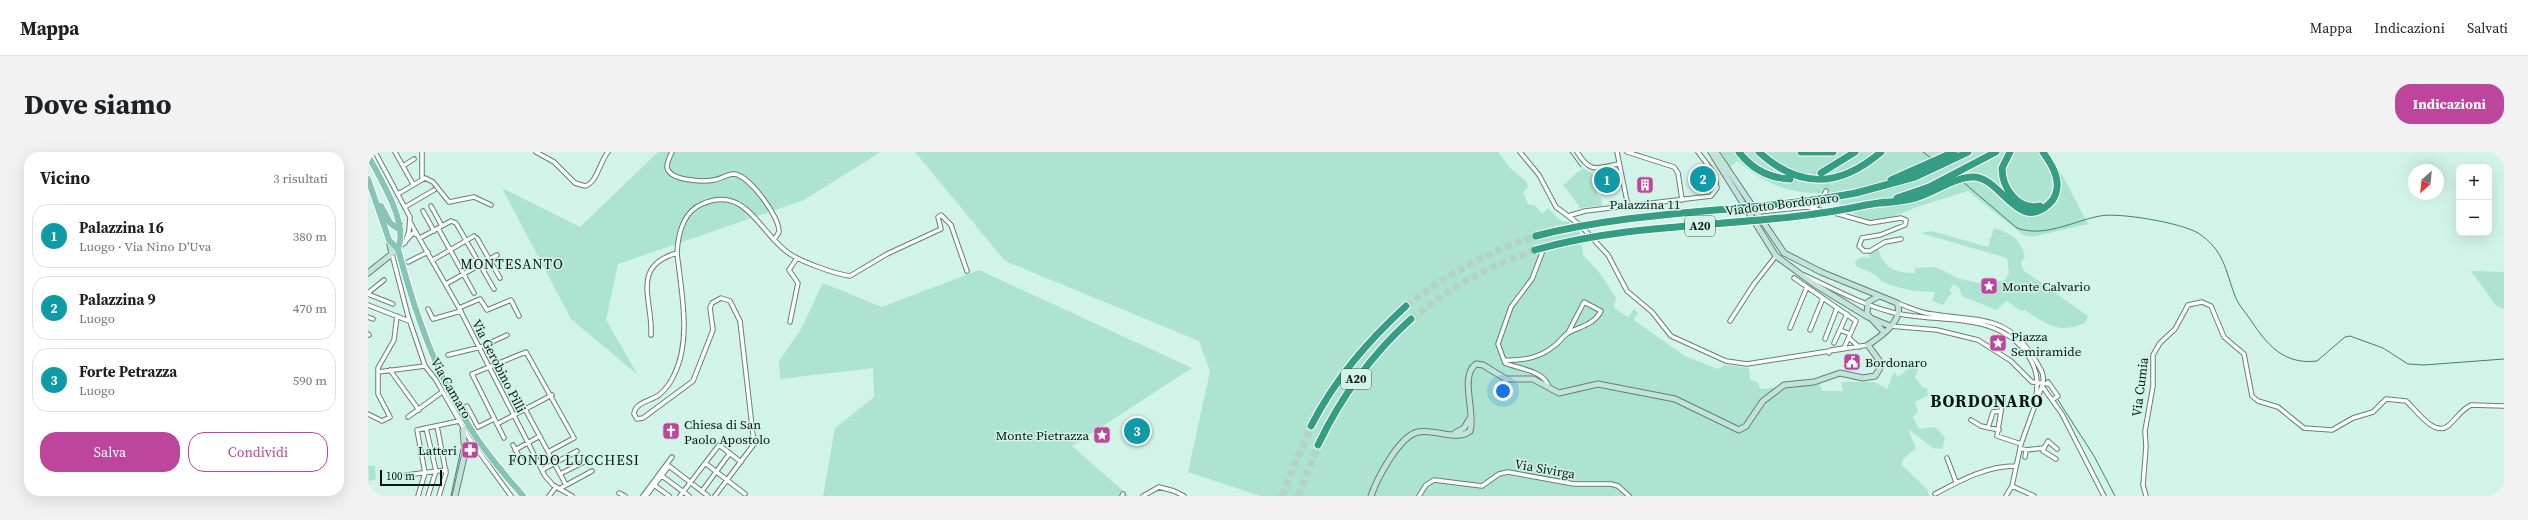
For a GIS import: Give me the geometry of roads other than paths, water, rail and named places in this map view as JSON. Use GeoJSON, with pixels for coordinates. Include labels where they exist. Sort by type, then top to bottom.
{"type":"FeatureCollection","features":[{"type":"Feature","properties":{"kind":"highway"},"geometry":{"type":"LineString","coordinates":[[1739,152],[1762,172],[1774,177],[1790,179]]}},
{"type":"Feature","properties":{"kind":"highway"},"geometry":{"type":"LineString","coordinates":[[1760,152],[1787,172],[1816,180],[1847,174],[1882,152]]}},
{"type":"Feature","properties":{"kind":"highway"},"geometry":{"type":"LineString","coordinates":[[1764,152],[1792,172],[1822,178],[1846,172],[1877,152]]}},
{"type":"Feature","properties":{"kind":"highway"},"geometry":{"type":"LineString","coordinates":[[1801,152],[1833,152]]}},
{"type":"Feature","properties":{"kind":"highway"},"geometry":{"type":"LineString","coordinates":[[1821,173],[1855,152]]}},
{"type":"Feature","properties":{"kind":"highway"},"geometry":{"type":"LineString","coordinates":[[1856,194],[1912,172],[1954,152]]}},
{"type":"Feature","properties":{"kind":"highway","name":"A20"},"geometry":{"type":"LineString","coordinates":[[1856,194],[1915,177],[1968,152]]}},
{"type":"Feature","properties":{"kind":"highway","name":"A20"},"geometry":{"type":"LineString","coordinates":[[1882,203],[1929,187],[1996,152]]}},
{"type":"Feature","properties":{"kind":"highway"},"geometry":{"type":"LineString","coordinates":[[2010,152],[2002,168],[2005,184],[2017,201],[2034,207],[2046,203],[2054,188],[2052,174],[2038,152]]}},
{"type":"Feature","properties":{"kind":"highway"},"geometry":{"type":"LineString","coordinates":[[1882,203],[1916,198],[1960,179],[1976,177],[1991,182],[2018,208],[2030,211],[2040,210],[2051,202],[2057,187],[2054,172],[2043,152]]}},
{"type":"Feature","properties":{"kind":"highway","name":"Viadotto Bordonaro"},"geometry":{"type":"LineString","coordinates":[[1536,236],[1585,225],[1809,201],[1856,194]]}},
{"type":"Feature","properties":{"kind":"highway","name":"Viadotto Bordonaro"},"geometry":{"type":"LineString","coordinates":[[1539,251],[1588,238],[1810,214],[1882,203]]}},
{"type":"Feature","properties":{"kind":"highway","name":"A20"},"geometry":{"type":"LineString","coordinates":[[1311,426],[1349,364],[1368,342],[1406,306]]}},
{"type":"Feature","properties":{"kind":"highway","name":"A20"},"geometry":{"type":"LineString","coordinates":[[1318,445],[1335,411],[1356,379],[1384,344],[1408,321]]}},
{"type":"Feature","properties":{"kind":"main road"},"geometry":{"type":"LineString","coordinates":[[368,155],[400,224],[402,235],[398,249]]}},
{"type":"Feature","properties":{"kind":"main road"},"geometry":{"type":"LineString","coordinates":[[368,179],[376,198],[389,240],[398,249],[420,322],[466,428],[522,496]]}},
{"type":"Feature","properties":{"kind":"main road"},"geometry":{"type":"LineString","coordinates":[[376,198],[391,225],[397,228],[400,224]]}},
{"type":"Feature","properties":{"kind":"street","name":"Via Gerobino Pilli"},"geometry":{"type":"LineString","coordinates":[[375,152],[405,207],[410,222],[460,309],[487,367],[542,470],[558,488],[572,496]]}},
{"type":"Feature","properties":{"kind":"street"},"geometry":{"type":"LineString","coordinates":[[395,152],[413,184]]}},
{"type":"Feature","properties":{"kind":"street"},"geometry":{"type":"LineString","coordinates":[[422,152],[422,178]]}},
{"type":"Feature","properties":{"kind":"street"},"geometry":{"type":"LineString","coordinates":[[536,152],[546,158],[575,183],[585,186],[592,181],[600,161],[608,152]]}},
{"type":"Feature","properties":{"kind":"street"},"geometry":{"type":"LineString","coordinates":[[546,152],[546,158]]}},
{"type":"Feature","properties":{"kind":"street"},"geometry":{"type":"LineString","coordinates":[[672,152],[668,167],[670,172],[676,176],[705,181],[733,174],[742,177],[776,216],[779,232],[774,240]]}},
{"type":"Feature","properties":{"kind":"street"},"geometry":{"type":"LineString","coordinates":[[1520,152],[1539,176],[1556,207],[1585,230],[1610,257],[1623,284],[1631,296],[1652,312],[1670,336],[1726,361],[1750,364],[1829,353],[1868,345],[1890,326],[1898,314],[1897,303]]}},
{"type":"Feature","properties":{"kind":"street"},"geometry":{"type":"LineString","coordinates":[[1577,152],[1586,166],[1592,168],[1619,164]]}},
{"type":"Feature","properties":{"kind":"street"},"geometry":{"type":"LineString","coordinates":[[1618,152],[1619,164],[1628,206]]}},
{"type":"Feature","properties":{"kind":"street"},"geometry":{"type":"LineString","coordinates":[[1627,152],[1640,154],[1674,167],[1678,173],[1682,200]]}},
{"type":"Feature","properties":{"kind":"street"},"geometry":{"type":"LineString","coordinates":[[1568,216],[1628,206],[1709,197],[1717,191],[1715,176],[1698,152]]}},
{"type":"Feature","properties":{"kind":"street"},"geometry":{"type":"LineString","coordinates":[[1710,152],[1778,247],[1788,255],[1822,272],[1879,296],[1929,314],[1970,318],[2006,328],[2024,343],[2058,396],[2052,400]]}},
{"type":"Feature","properties":{"kind":"street"},"geometry":{"type":"LineString","coordinates":[[1716,152],[1753,213],[1776,256],[1868,317],[1884,332]]}},
{"type":"Feature","properties":{"kind":"street"},"geometry":{"type":"LineString","coordinates":[[403,166],[414,159]]}},
{"type":"Feature","properties":{"kind":"street"},"geometry":{"type":"LineString","coordinates":[[398,194],[422,178]]}},
{"type":"Feature","properties":{"kind":"street"},"geometry":{"type":"LineString","coordinates":[[422,178],[433,182],[449,202],[474,197],[491,205]]}},
{"type":"Feature","properties":{"kind":"street"},"geometry":{"type":"LineString","coordinates":[[405,207],[434,190]]}},
{"type":"Feature","properties":{"kind":"street"},"geometry":{"type":"LineString","coordinates":[[1753,213],[1818,205],[1826,191]]}},
{"type":"Feature","properties":{"kind":"street"},"geometry":{"type":"LineString","coordinates":[[715,496],[754,444],[740,321],[732,304],[724,298],[715,299],[710,305],[713,330],[693,382],[644,418],[637,419],[635,416],[637,407],[661,393],[674,376],[678,366],[684,325],[677,253],[681,229],[690,212],[702,204],[718,199],[731,201],[749,210],[784,250],[797,258],[850,276],[887,254],[940,229],[938,218],[941,215],[951,225],[967,271]]}},
{"type":"Feature","properties":{"kind":"street"},"geometry":{"type":"LineString","coordinates":[[431,206],[442,226]]}},
{"type":"Feature","properties":{"kind":"street"},"geometry":{"type":"LineString","coordinates":[[1807,207],[1852,216],[1870,224],[1901,218],[1906,220],[1905,225],[1880,235],[1862,238],[1859,246],[1864,251],[1870,251],[1882,243],[1901,239]]}},
{"type":"Feature","properties":{"kind":"street"},"geometry":{"type":"LineString","coordinates":[[423,211],[450,250],[474,293]]}},
{"type":"Feature","properties":{"kind":"street"},"geometry":{"type":"LineString","coordinates":[[368,273],[405,243],[413,233],[419,237],[436,230],[451,221],[456,223],[494,289]]}},
{"type":"Feature","properties":{"kind":"street"},"geometry":{"type":"LineString","coordinates":[[405,243],[410,222]]}},
{"type":"Feature","properties":{"kind":"street"},"geometry":{"type":"LineString","coordinates":[[432,260],[466,241],[476,238],[500,278]]}},
{"type":"Feature","properties":{"kind":"street"},"geometry":{"type":"LineString","coordinates":[[389,240],[392,254]]}},
{"type":"Feature","properties":{"kind":"street"},"geometry":{"type":"LineString","coordinates":[[1539,251],[1532,280],[1522,291],[1508,313],[1498,344],[1504,363],[1529,371],[1542,378],[1549,388]]}},
{"type":"Feature","properties":{"kind":"street"},"geometry":{"type":"LineString","coordinates":[[408,262],[428,252]]}},
{"type":"Feature","properties":{"kind":"street"},"geometry":{"type":"LineString","coordinates":[[650,335],[646,283],[648,274],[663,257],[677,253]]}},
{"type":"Feature","properties":{"kind":"street","name":"Via Camaro"},"geometry":{"type":"LineString","coordinates":[[392,254],[409,321],[425,366],[459,422],[466,428],[472,442],[511,496]]}},
{"type":"Feature","properties":{"kind":"street"},"geometry":{"type":"LineString","coordinates":[[446,284],[497,255]]}},
{"type":"Feature","properties":{"kind":"street"},"geometry":{"type":"LineString","coordinates":[[1730,321],[1754,284],[1776,256]]}},
{"type":"Feature","properties":{"kind":"street"},"geometry":{"type":"LineString","coordinates":[[790,322],[798,283],[789,270],[797,258]]}},
{"type":"Feature","properties":{"kind":"street"},"geometry":{"type":"LineString","coordinates":[[1800,273],[1867,304],[1898,314],[1928,319],[1977,323],[2004,331],[2017,341],[2037,372],[2038,383],[2035,401]]}},
{"type":"Feature","properties":{"kind":"street"},"geometry":{"type":"LineString","coordinates":[[1794,278],[1856,321],[1844,348],[1831,350],[1829,353]]}},
{"type":"Feature","properties":{"kind":"street"},"geometry":{"type":"LineString","coordinates":[[384,280],[368,294],[393,304]]}},
{"type":"Feature","properties":{"kind":"street"},"geometry":{"type":"LineString","coordinates":[[1790,328],[1807,287]]}},
{"type":"Feature","properties":{"kind":"street"},"geometry":{"type":"LineString","coordinates":[[1868,317],[1867,304],[1872,298],[1879,296]]}},
{"type":"Feature","properties":{"kind":"street"},"geometry":{"type":"LineString","coordinates":[[1810,330],[1823,298]]}},
{"type":"Feature","properties":{"kind":"street"},"geometry":{"type":"LineString","coordinates":[[428,309],[433,319],[460,309],[480,299],[487,310],[511,300],[519,316]]}},
{"type":"Feature","properties":{"kind":"street"},"geometry":{"type":"LineString","coordinates":[[1504,360],[1520,361],[1534,357],[1554,347],[1568,333],[1584,302],[1601,311],[1599,316],[1579,330],[1568,333]]}},
{"type":"Feature","properties":{"kind":"street","name":"Via Cumia"},"geometry":{"type":"LineString","coordinates":[[2146,496],[2143,481],[2146,450],[2145,431],[2153,386],[2152,358],[2160,342],[2175,329],[2187,307],[2193,303],[2205,303],[2211,306],[2224,337],[2243,352],[2250,376],[2249,389],[2252,396],[2258,401],[2278,407],[2306,429],[2332,430],[2353,418],[2373,412],[2384,400],[2389,398],[2406,401],[2424,421],[2442,428],[2448,426],[2471,405],[2504,406]]}},
{"type":"Feature","properties":{"kind":"street"},"geometry":{"type":"LineString","coordinates":[[368,305],[409,321]]}},
{"type":"Feature","properties":{"kind":"street"},"geometry":{"type":"LineString","coordinates":[[1825,340],[1837,308]]}},
{"type":"Feature","properties":{"kind":"street"},"geometry":{"type":"LineString","coordinates":[[1834,342],[1847,314]]}},
{"type":"Feature","properties":{"kind":"street"},"geometry":{"type":"LineString","coordinates":[[368,414],[382,421],[390,417],[378,394],[378,372],[380,361],[394,340],[397,316]]}},
{"type":"Feature","properties":{"kind":"street"},"geometry":{"type":"LineString","coordinates":[[368,317],[373,319]]}},
{"type":"Feature","properties":{"kind":"street"},"geometry":{"type":"LineString","coordinates":[[1868,317],[1890,326],[1942,330],[1968,337],[1996,349],[2020,369],[2032,382],[2049,384]]}},
{"type":"Feature","properties":{"kind":"street"},"geometry":{"type":"LineString","coordinates":[[1840,330],[1849,336],[1859,347]]}},
{"type":"Feature","properties":{"kind":"street"},"geometry":{"type":"LineString","coordinates":[[448,355],[478,348],[508,335]]}},
{"type":"Feature","properties":{"kind":"street"},"geometry":{"type":"LineString","coordinates":[[1371,496],[1387,461],[1410,436],[1418,431],[1450,434],[1462,430],[1470,417],[1469,378],[1471,369],[1476,364],[1483,365],[1506,379],[1533,380],[1563,393],[1588,385],[1603,384],[1674,399],[1739,430],[1746,426],[1763,401],[1781,386],[1796,382],[1814,382],[1837,374],[1866,379],[1875,376],[1880,370],[1881,363],[1868,345]]}},
{"type":"Feature","properties":{"kind":"street"},"geometry":{"type":"LineString","coordinates":[[504,438],[472,374],[526,352],[552,395],[574,438],[548,452]]}},
{"type":"Feature","properties":{"kind":"street"},"geometry":{"type":"LineString","coordinates":[[378,372],[425,366]]}},
{"type":"Feature","properties":{"kind":"street"},"geometry":{"type":"LineString","coordinates":[[390,370],[419,410]]}},
{"type":"Feature","properties":{"kind":"street"},"geometry":{"type":"LineString","coordinates":[[2006,496],[2012,486],[2020,446],[2035,401],[2043,384],[2044,376]]}},
{"type":"Feature","properties":{"kind":"street"},"geometry":{"type":"LineString","coordinates":[[2043,384],[2104,496]]}},
{"type":"Feature","properties":{"kind":"street"},"geometry":{"type":"LineString","coordinates":[[408,417],[442,392]]}},
{"type":"Feature","properties":{"kind":"street"},"geometry":{"type":"LineString","coordinates":[[497,424],[552,395]]}},
{"type":"Feature","properties":{"kind":"street"},"geometry":{"type":"LineString","coordinates":[[2003,399],[1997,436],[2026,450],[2044,448]]}},
{"type":"Feature","properties":{"kind":"street"},"geometry":{"type":"LineString","coordinates":[[467,406],[478,426],[494,419]]}},
{"type":"Feature","properties":{"kind":"street"},"geometry":{"type":"LineString","coordinates":[[525,409],[566,485]]}},
{"type":"Feature","properties":{"kind":"street"},"geometry":{"type":"LineString","coordinates":[[1988,428],[1993,412],[2001,411]]}},
{"type":"Feature","properties":{"kind":"street"},"geometry":{"type":"LineString","coordinates":[[1971,420],[1988,428],[1999,430]]}},
{"type":"Feature","properties":{"kind":"street"},"geometry":{"type":"LineString","coordinates":[[418,496],[425,473],[417,430],[459,422]]}},
{"type":"Feature","properties":{"kind":"street"},"geometry":{"type":"LineString","coordinates":[[437,426],[446,470],[439,496]]}},
{"type":"Feature","properties":{"kind":"street"},"geometry":{"type":"LineString","coordinates":[[426,428],[436,471],[428,496]]}},
{"type":"Feature","properties":{"kind":"street"},"geometry":{"type":"LineString","coordinates":[[455,496],[460,481],[466,428]]}},
{"type":"Feature","properties":{"kind":"street"},"geometry":{"type":"LineString","coordinates":[[515,450],[540,436]]}},
{"type":"Feature","properties":{"kind":"street"},"geometry":{"type":"LineString","coordinates":[[2044,448],[2048,441],[2057,449]]}},
{"type":"Feature","properties":{"kind":"street"},"geometry":{"type":"LineString","coordinates":[[465,447],[472,442]]}},
{"type":"Feature","properties":{"kind":"street"},"geometry":{"type":"LineString","coordinates":[[680,496],[719,445],[741,462]]}},
{"type":"Feature","properties":{"kind":"street"},"geometry":{"type":"LineString","coordinates":[[513,446],[522,462]]}},
{"type":"Feature","properties":{"kind":"street"},"geometry":{"type":"LineString","coordinates":[[2044,448],[2043,450],[2056,459]]}},
{"type":"Feature","properties":{"kind":"street"},"geometry":{"type":"LineString","coordinates":[[2025,457],[2026,450]]}},
{"type":"Feature","properties":{"kind":"street"},"geometry":{"type":"LineString","coordinates":[[542,470],[577,451]]}},
{"type":"Feature","properties":{"kind":"street"},"geometry":{"type":"LineString","coordinates":[[702,491],[730,453]]}},
{"type":"Feature","properties":{"kind":"street"},"geometry":{"type":"LineString","coordinates":[[646,496],[672,457]]}},
{"type":"Feature","properties":{"kind":"street"},"geometry":{"type":"LineString","coordinates":[[1947,458],[1956,482]]}},
{"type":"Feature","properties":{"kind":"street"},"geometry":{"type":"LineString","coordinates":[[560,474],[586,460]]}},
{"type":"Feature","properties":{"kind":"street"},"geometry":{"type":"LineString","coordinates":[[705,463],[745,494]]}},
{"type":"Feature","properties":{"kind":"street"},"geometry":{"type":"LineString","coordinates":[[646,496],[669,466],[708,496]]}},
{"type":"Feature","properties":{"kind":"street"},"geometry":{"type":"LineString","coordinates":[[1935,494],[1956,482],[1996,467],[2016,466]]}},
{"type":"Feature","properties":{"kind":"street"},"geometry":{"type":"LineString","coordinates":[[406,475],[446,470]]}},
{"type":"Feature","properties":{"kind":"street"},"geometry":{"type":"LineString","coordinates":[[549,496],[558,488],[592,471]]}},
{"type":"Feature","properties":{"kind":"street","name":"Via Sivirga"},"geometry":{"type":"LineString","coordinates":[[1419,496],[1426,485],[1434,480],[1482,486],[1499,474],[1508,472],[1574,484],[1611,484],[1618,486],[1629,496]]}},
{"type":"Feature","properties":{"kind":"street"},"geometry":{"type":"LineString","coordinates":[[662,476],[689,496]]}},
{"type":"Feature","properties":{"kind":"street"},"geometry":{"type":"LineString","coordinates":[[654,485],[668,496]]}},
{"type":"Feature","properties":{"kind":"street"},"geometry":{"type":"LineString","coordinates":[[2012,486],[2034,496]]}},
{"type":"Feature","properties":{"kind":"street"},"geometry":{"type":"LineString","coordinates":[[1143,496],[1159,488],[1174,491],[1184,496]]}},
{"type":"Feature","properties":{"kind":"street"},"geometry":{"type":"LineString","coordinates":[[620,493],[625,496]]}},
{"type":"Feature","properties":{"kind":"waterway"},"geometry":{"type":"LineString","coordinates":[[1570,152],[1581,167]]}},
{"type":"Feature","properties":{"kind":"waterway"},"geometry":{"type":"LineString","coordinates":[[1923,152],[1931,158]]}},
{"type":"Feature","properties":{"kind":"waterway"},"geometry":{"type":"LineString","coordinates":[[1963,182],[2017,228],[2027,231],[2059,228],[2090,218],[2109,215],[2135,217],[2165,222],[2190,229],[2198,233],[2207,239],[2218,253],[2226,269],[2236,299],[2263,337],[2278,351],[2295,360],[2317,361],[2345,337],[2350,336],[2383,348],[2408,364],[2424,365],[2504,359]]}},
{"type":"Feature","properties":{"kind":"waterway"},"geometry":{"type":"LineString","coordinates":[[2058,400],[2094,456],[2115,496]]}},
{"type":"Feature","properties":{"kind":"waterway"},"geometry":{"type":"LineString","coordinates":[[451,496],[461,449]]}},
{"type":"Feature","properties":{"kind":"tunnel"},"geometry":{"type":"LineString","coordinates":[[1826,191],[1833,153]]}},
{"type":"Feature","properties":{"kind":"tunnel"},"geometry":{"type":"LineString","coordinates":[[1790,179],[1802,179],[1821,173]]}},
{"type":"Feature","properties":{"kind":"tunnel"},"geometry":{"type":"LineString","coordinates":[[1406,306],[1436,284],[1468,265],[1501,249],[1536,236]]}},
{"type":"Feature","properties":{"kind":"tunnel"},"geometry":{"type":"LineString","coordinates":[[1411,319],[1440,297],[1470,279],[1502,263],[1535,250]]}},
{"type":"Feature","properties":{"kind":"tunnel"},"geometry":{"type":"LineString","coordinates":[[1282,496],[1311,426]]}},
{"type":"Feature","properties":{"kind":"tunnel"},"geometry":{"type":"LineString","coordinates":[[1298,496],[1318,445]]}},
{"type":"Feature","properties":{"kind":"place","name":"Palazzina 9"},"geometry":{"type":"Point","coordinates":[1703,179]}},
{"type":"Feature","properties":{"kind":"place","name":"Palazzina 16"},"geometry":{"type":"Point","coordinates":[1607,180]}},
{"type":"Feature","properties":{"kind":"place","name":"Palazzina 11"},"geometry":{"type":"Point","coordinates":[1645,185]}},
{"type":"Feature","properties":{"kind":"place","name":"Monte Calvario"},"geometry":{"type":"Point","coordinates":[1989,286]}},
{"type":"Feature","properties":{"kind":"place","name":"Piazza Semiramide"},"geometry":{"type":"Point","coordinates":[1998,343]}},
{"type":"Feature","properties":{"kind":"place","name":"Bordonaro"},"geometry":{"type":"Point","coordinates":[1852,362]}},
{"type":"Feature","properties":{"kind":"place","name":"Chiesa di San Paolo Apostolo"},"geometry":{"type":"Point","coordinates":[671,431]}},
{"type":"Feature","properties":{"kind":"place","name":"Forte Petrazza"},"geometry":{"type":"Point","coordinates":[1137,431]}},
{"type":"Feature","properties":{"kind":"place","name":"Monte Pietrazza"},"geometry":{"type":"Point","coordinates":[1102,435]}},
{"type":"Feature","properties":{"kind":"place","name":"Latteri"},"geometry":{"type":"Point","coordinates":[470,450]}},
{"type":"Feature","properties":{"kind":"district","name":"MONTESANTO"},"geometry":{"type":"Point","coordinates":[512,264]}},
{"type":"Feature","properties":{"kind":"district","name":"BORDONARO"},"geometry":{"type":"Point","coordinates":[1987,401]}},
{"type":"Feature","properties":{"kind":"district","name":"FONDO LUCCHESI"},"geometry":{"type":"Point","coordinates":[574,460]}}]}
